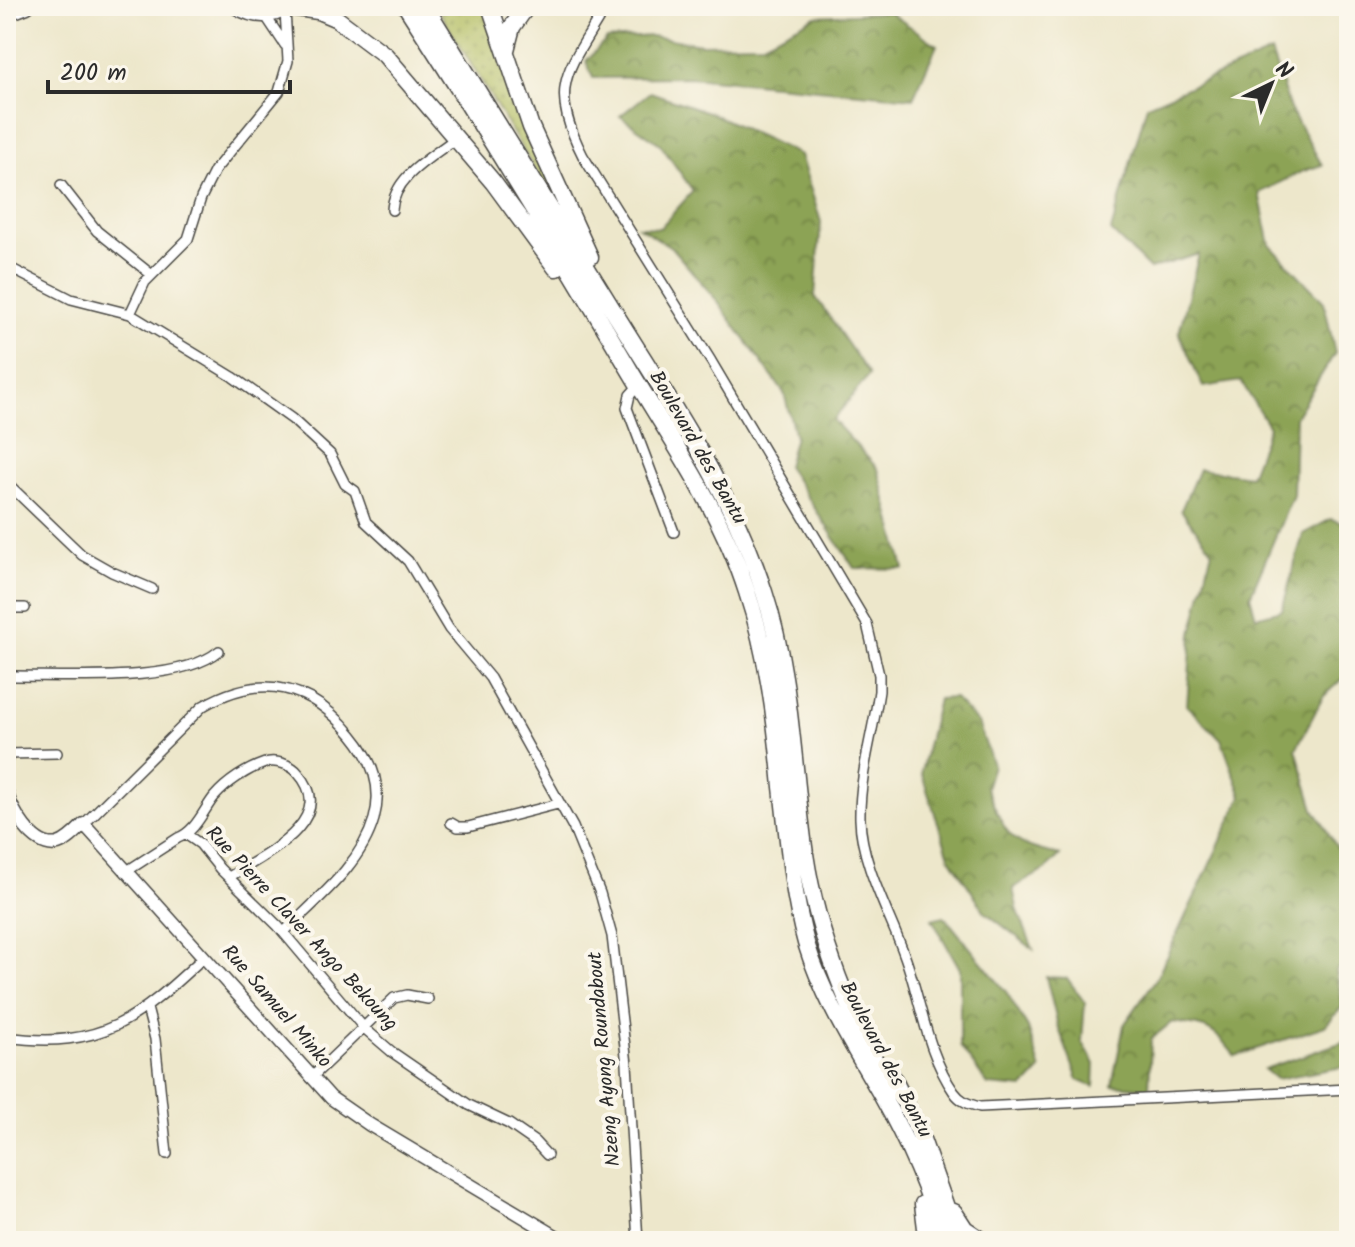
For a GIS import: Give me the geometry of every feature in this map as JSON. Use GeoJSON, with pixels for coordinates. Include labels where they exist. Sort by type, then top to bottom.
{"type":"FeatureCollection","features":[{"type":"Feature","properties":{"kind":"highway","name":"Boulevard des Bantu"},"geometry":{"type":"LineString","coordinates":[[406,6],[620,353],[722,528],[753,611],[765,654],[791,868],[815,942],[921,1150],[929,1175]]}},
{"type":"Feature","properties":{"kind":"highway","name":"Boulevard des Bantu"},"geometry":{"type":"LineString","coordinates":[[425,6],[657,381],[734,516],[755,564],[771,614],[788,700],[815,942]]}},
{"type":"Feature","properties":{"kind":"highway"},"geometry":{"type":"LineString","coordinates":[[490,6],[531,127],[552,178],[593,263],[657,381]]}},
{"type":"Feature","properties":{"kind":"highway"},"geometry":{"type":"LineString","coordinates":[[505,52],[512,27],[527,6]]}},
{"type":"Feature","properties":{"kind":"highway"},"geometry":{"type":"LineString","coordinates":[[289,8],[322,12],[367,39],[385,55],[508,201],[620,353]]}},
{"type":"Feature","properties":{"kind":"highway"},"geometry":{"type":"LineString","coordinates":[[815,942],[822,990],[854,1066],[923,1204],[936,1241]]}},
{"type":"Feature","properties":{"kind":"highway"},"geometry":{"type":"LineString","coordinates":[[929,1175],[944,1241]]}},
{"type":"Feature","properties":{"kind":"highway"},"geometry":{"type":"LineString","coordinates":[[929,1175],[955,1241]]}},
{"type":"Feature","properties":{"kind":"highway"},"geometry":{"type":"LineString","coordinates":[[929,1175],[960,1222],[983,1241]]}},
{"type":"Feature","properties":{"kind":"highway"},"geometry":{"type":"LineString","coordinates":[[923,1204],[924,1241]]}},
{"type":"Feature","properties":{"kind":"main road"},"geometry":{"type":"LineString","coordinates":[[6,14],[27,6]]}},
{"type":"Feature","properties":{"kind":"main road"},"geometry":{"type":"LineString","coordinates":[[235,6],[265,15],[289,8]]}},
{"type":"Feature","properties":{"kind":"street"},"geometry":{"type":"LineString","coordinates":[[606,6],[566,76],[563,99],[569,128],[583,156],[711,361],[867,624],[879,675],[879,691],[861,805],[862,835],[905,955],[933,1047],[955,1093],[961,1100],[980,1107],[1349,1089]]}},
{"type":"Feature","properties":{"kind":"street"},"geometry":{"type":"LineString","coordinates":[[130,314],[139,291],[188,239],[201,198],[215,170],[279,92],[287,68],[289,8]]}},
{"type":"Feature","properties":{"kind":"street"},"geometry":{"type":"LineString","coordinates":[[265,15],[287,48]]}},
{"type":"Feature","properties":{"kind":"street"},"geometry":{"type":"LineString","coordinates":[[392,210],[393,195],[400,183],[456,138]]}},
{"type":"Feature","properties":{"kind":"street"},"geometry":{"type":"LineString","coordinates":[[61,185],[97,231],[152,275]]}},
{"type":"Feature","properties":{"kind":"street","name":"Nzeng Ayong Roundabout"},"geometry":{"type":"LineString","coordinates":[[6,266],[71,299],[130,314],[233,377],[323,445],[339,467],[345,484],[355,491],[366,522],[408,561],[449,629],[490,678],[573,827],[600,893],[612,936],[627,1064],[638,1241]]}},
{"type":"Feature","properties":{"kind":"street"},"geometry":{"type":"LineString","coordinates":[[639,385],[630,395],[627,408],[674,532]]}},
{"type":"Feature","properties":{"kind":"street"},"geometry":{"type":"LineString","coordinates":[[6,482],[82,555],[152,589]]}},
{"type":"Feature","properties":{"kind":"street"},"geometry":{"type":"LineString","coordinates":[[6,608],[25,608]]}},
{"type":"Feature","properties":{"kind":"street"},"geometry":{"type":"LineString","coordinates":[[6,676],[162,674],[199,664],[219,651]]}},
{"type":"Feature","properties":{"kind":"street"},"geometry":{"type":"LineString","coordinates":[[6,790],[10,804],[43,842],[63,842],[203,706],[223,694],[266,687],[309,696],[326,706],[366,752],[376,773],[374,819],[364,843],[347,867],[284,932]]}},
{"type":"Feature","properties":{"kind":"street"},"geometry":{"type":"LineString","coordinates":[[6,756],[57,753]]}},
{"type":"Feature","properties":{"kind":"street"},"geometry":{"type":"LineString","coordinates":[[127,871],[187,835],[216,795],[240,775],[269,761],[293,766],[309,785],[312,802],[295,835],[229,877]]}},
{"type":"Feature","properties":{"kind":"street"},"geometry":{"type":"LineString","coordinates":[[451,823],[468,827],[558,804]]}},
{"type":"Feature","properties":{"kind":"street","name":"Rue Samuel Minko"},"geometry":{"type":"LineString","coordinates":[[84,824],[331,1098],[564,1241]]}},
{"type":"Feature","properties":{"kind":"street","name":"Rue Pierre Claver Ango Bekoung"},"geometry":{"type":"LineString","coordinates":[[187,835],[200,844],[284,932],[364,1028],[392,1052],[469,1105],[501,1120],[535,1142],[547,1155]]}},
{"type":"Feature","properties":{"kind":"street"},"geometry":{"type":"LineString","coordinates":[[6,1037],[54,1041],[99,1034],[147,1008],[204,957]]}},
{"type":"Feature","properties":{"kind":"street"},"geometry":{"type":"LineString","coordinates":[[311,1078],[394,998],[407,995],[428,999]]}},
{"type":"Feature","properties":{"kind":"street"},"geometry":{"type":"LineString","coordinates":[[147,1008],[155,1039],[166,1149]]}},
{"type":"Feature","properties":{"kind":"green space"},"geometry":{"type":"Polygon","coordinates":[[[436,6],[484,6],[576,238],[436,6]]]}},
{"type":"Feature","properties":{"kind":"green space"},"geometry":{"type":"Polygon","coordinates":[[[889,12],[937,45],[913,98],[689,77],[593,78],[586,61],[607,39],[651,36],[701,44],[763,43],[816,16],[889,12]]]}},
{"type":"Feature","properties":{"kind":"green space"},"geometry":{"type":"Polygon","coordinates":[[[1271,52],[1290,109],[1322,165],[1259,193],[1270,245],[1324,302],[1335,353],[1295,417],[1293,495],[1250,596],[1256,617],[1282,610],[1303,534],[1331,519],[1349,525],[1349,672],[1323,697],[1296,749],[1314,809],[1349,863],[1349,953],[1336,971],[1343,1006],[1325,1026],[1235,1056],[1209,1030],[1172,1022],[1151,1039],[1149,1088],[1112,1085],[1124,1025],[1156,979],[1242,796],[1221,739],[1187,706],[1192,634],[1212,550],[1181,510],[1199,469],[1250,476],[1269,427],[1241,381],[1203,387],[1179,333],[1199,254],[1150,269],[1111,231],[1147,105],[1271,52]]]}},
{"type":"Feature","properties":{"kind":"green space"},"geometry":{"type":"Polygon","coordinates":[[[650,92],[711,113],[800,155],[821,222],[815,296],[869,375],[833,420],[878,469],[904,569],[854,568],[787,466],[795,436],[784,393],[714,297],[671,247],[639,227],[660,228],[693,191],[660,144],[620,116],[650,92]]]}},
{"type":"Feature","properties":{"kind":"green space"},"geometry":{"type":"Polygon","coordinates":[[[954,698],[978,723],[993,765],[986,788],[1005,827],[1019,842],[1060,855],[1045,870],[1013,888],[1017,908],[1033,949],[985,912],[949,856],[921,772],[938,699],[954,698]]]}},
{"type":"Feature","properties":{"kind":"green space"},"geometry":{"type":"Polygon","coordinates":[[[944,916],[1007,993],[1028,1028],[1041,1070],[1024,1088],[988,1085],[960,1046],[960,969],[932,919],[944,916]]]}},
{"type":"Feature","properties":{"kind":"green space"},"geometry":{"type":"Polygon","coordinates":[[[1046,977],[1067,978],[1085,1003],[1082,1041],[1095,1064],[1094,1087],[1078,1080],[1058,1026],[1046,977]]]}},
{"type":"Feature","properties":{"kind":"green space"},"geometry":{"type":"Polygon","coordinates":[[[1349,1040],[1349,1066],[1276,1079],[1264,1069],[1349,1040]]]}}]}
